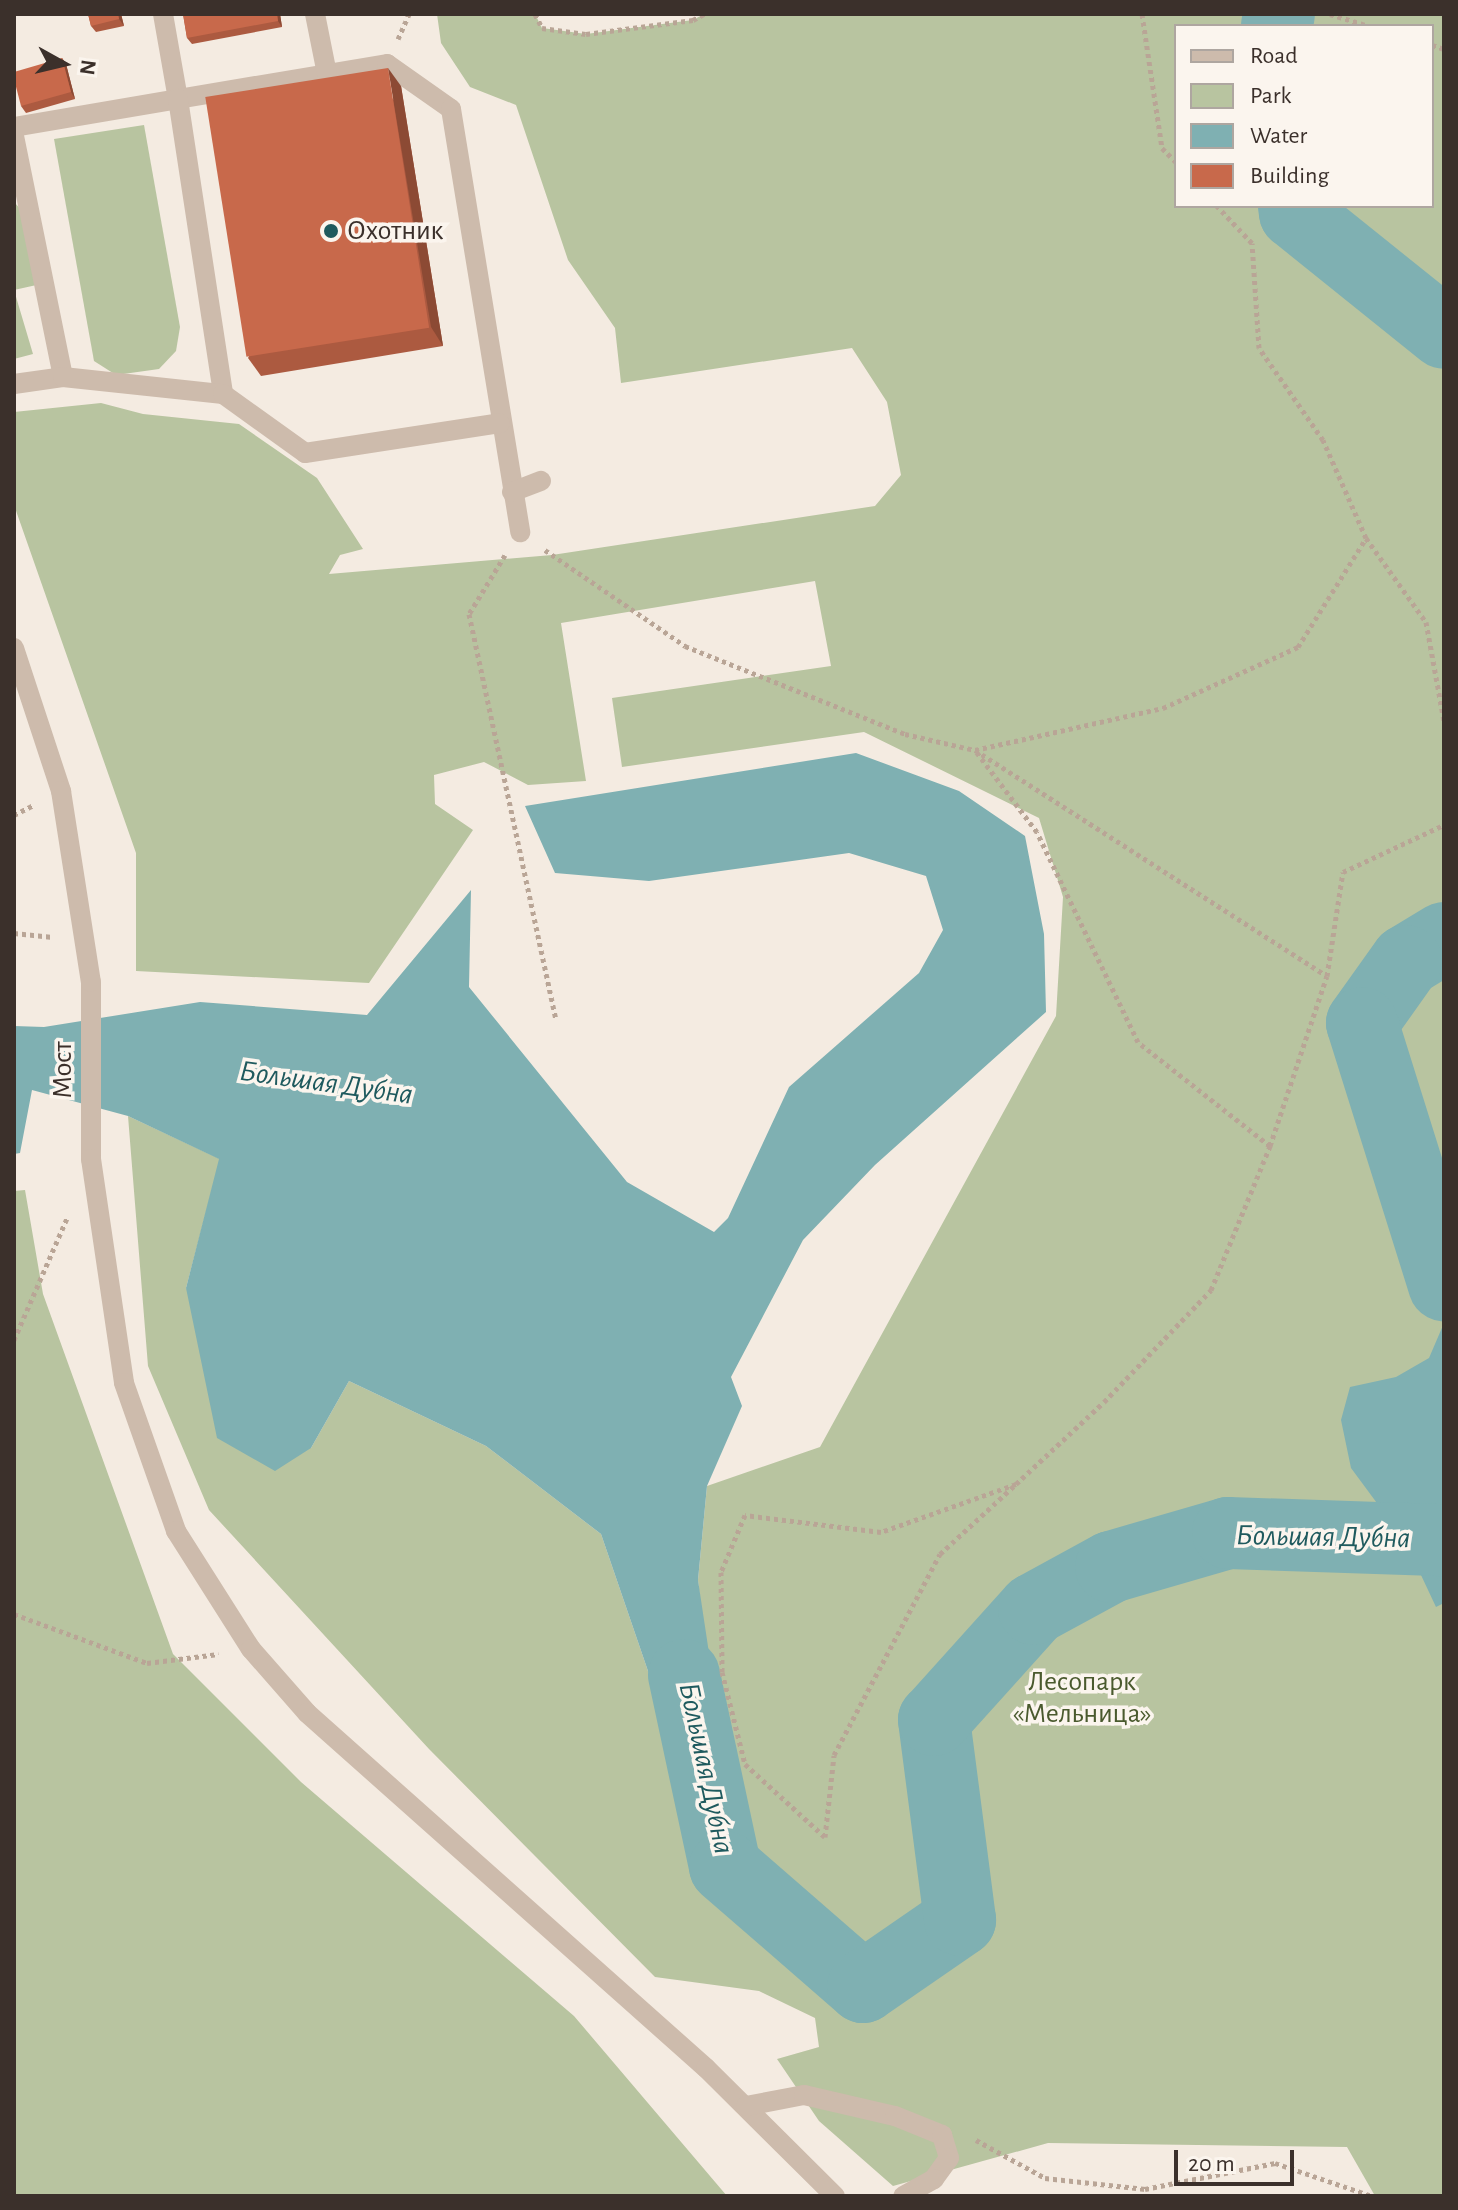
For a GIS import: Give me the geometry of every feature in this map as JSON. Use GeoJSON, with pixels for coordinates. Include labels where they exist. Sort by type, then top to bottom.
{"type":"FeatureCollection","features":[{"type":"Feature","properties":{"kind":"street"},"geometry":{"type":"LineString","coordinates":[[163,14],[223,394]]}},
{"type":"Feature","properties":{"kind":"street"},"geometry":{"type":"LineString","coordinates":[[315,14],[327,74]]}},
{"type":"Feature","properties":{"kind":"street"},"geometry":{"type":"LineString","coordinates":[[14,127],[387,64],[451,109],[520,532]]}},
{"type":"Feature","properties":{"kind":"street"},"geometry":{"type":"LineString","coordinates":[[14,136],[63,377]]}},
{"type":"Feature","properties":{"kind":"street"},"geometry":{"type":"LineString","coordinates":[[14,384],[63,377],[223,394],[305,453],[500,423]]}},
{"type":"Feature","properties":{"kind":"street"},"geometry":{"type":"LineString","coordinates":[[512,492],[541,481]]}},
{"type":"Feature","properties":{"kind":"street","name":"Мост"},"geometry":{"type":"LineString","coordinates":[[14,648],[61,791],[85,941],[91,982],[91,1159],[124,1383],[176,1531],[251,1649],[307,1713],[746,2106],[835,2196]]}},
{"type":"Feature","properties":{"kind":"street"},"geometry":{"type":"LineString","coordinates":[[746,2106],[804,2095],[895,2116],[942,2135],[949,2158],[934,2179],[903,2196]]}},
{"type":"Feature","properties":{"kind":"path"},"geometry":{"type":"LineString","coordinates":[[535,14],[542,28],[586,34],[693,20],[704,14]]}},
{"type":"Feature","properties":{"kind":"path"},"geometry":{"type":"LineString","coordinates":[[1142,14],[1162,148],[1174,160]]}},
{"type":"Feature","properties":{"kind":"path"},"geometry":{"type":"LineString","coordinates":[[1330,14],[1363,24]]}},
{"type":"Feature","properties":{"kind":"path"},"geometry":{"type":"LineString","coordinates":[[1219,208],[1252,243],[1259,348],[1323,440],[1366,538],[1426,622],[1444,721]]}},
{"type":"Feature","properties":{"kind":"path"},"geometry":{"type":"LineString","coordinates":[[556,1019],[469,614],[520,532],[685,646],[905,734],[975,750],[1327,976]]}},
{"type":"Feature","properties":{"kind":"path"},"geometry":{"type":"LineString","coordinates":[[975,750],[1163,708],[1298,647],[1366,538]]}},
{"type":"Feature","properties":{"kind":"path"},"geometry":{"type":"LineString","coordinates":[[975,750],[1037,832],[1138,1042],[1270,1146]]}},
{"type":"Feature","properties":{"kind":"path"},"geometry":{"type":"LineString","coordinates":[[1016,1484],[881,1532],[745,1515],[721,1572],[722,1672],[745,1764],[825,1837],[834,1755],[940,1554],[1016,1484],[1104,1402],[1211,1290],[1270,1146],[1327,976],[1343,872],[1444,825]]}},
{"type":"Feature","properties":{"kind":"path"},"geometry":{"type":"LineString","coordinates":[[14,933],[85,941]]}},
{"type":"Feature","properties":{"kind":"path"},"geometry":{"type":"LineString","coordinates":[[14,1340],[91,1159]]}},
{"type":"Feature","properties":{"kind":"path"},"geometry":{"type":"LineString","coordinates":[[14,1614],[147,1663],[251,1649]]}},
{"type":"Feature","properties":{"kind":"path"},"geometry":{"type":"LineString","coordinates":[[968,2136],[1045,2178],[1145,2189],[1275,2163],[1372,2196]]}},
{"type":"Feature","properties":{"kind":"green space","name":"Лесопарк «Мельница»"},"geometry":{"type":"Polygon","coordinates":[[[437,14],[535,14],[542,28],[586,34],[693,20],[704,14],[1444,14],[1444,2196],[1375,2196],[1347,2147],[1048,2143],[893,2186],[819,2121],[777,2059],[819,2047],[815,2018],[759,1991],[655,1977],[429,1749],[209,1510],[148,1366],[128,1116],[220,1159],[186,1288],[311,1448],[349,1381],[486,1446],[601,1534],[685,1779],[705,1773],[705,1649],[698,1580],[707,1486],[820,1447],[1056,1016],[1063,897],[1039,818],[864,732],[622,767],[612,698],[831,666],[815,581],[561,623],[586,781],[528,785],[484,762],[434,775],[435,804],[473,830],[369,983],[136,971],[136,853],[14,505],[14,412],[101,403],[143,414],[239,424],[317,478],[363,549],[340,555],[329,574],[552,555],[875,506],[901,475],[887,402],[852,348],[621,383],[615,328],[568,260],[516,105],[470,87],[441,43],[437,14]]]}},
{"type":"Feature","properties":{"kind":"green space"},"geometry":{"type":"Polygon","coordinates":[[[144,125],[180,327],[176,351],[159,369],[116,375],[94,361],[54,139],[144,125]]]}},
{"type":"Feature","properties":{"kind":"green space"},"geometry":{"type":"Polygon","coordinates":[[[14,202],[40,230],[50,282],[14,290],[14,202]]]}},
{"type":"Feature","properties":{"kind":"green space"},"geometry":{"type":"Polygon","coordinates":[[[14,290],[33,354],[14,359],[14,290]]]}},
{"type":"Feature","properties":{"kind":"green space"},"geometry":{"type":"Polygon","coordinates":[[[25,1190],[43,1294],[173,1654],[301,1782],[574,2016],[727,2196],[14,2196],[14,1191],[25,1190]]]}},
{"type":"Feature","properties":{"kind":"water"},"geometry":{"type":"Polygon","coordinates":[[[856,753],[959,791],[1025,836],[1044,934],[1046,1012],[875,1165],[803,1240],[731,1377],[742,1406],[707,1486],[698,1580],[726,1766],[685,1779],[601,1534],[486,1446],[349,1381],[311,1448],[275,1471],[217,1438],[186,1288],[219,1159],[128,1116],[32,1090],[20,1153],[14,1154],[14,1026],[44,1027],[200,1002],[367,1015],[471,890],[469,987],[627,1182],[714,1232],[728,1218],[789,1087],[919,973],[943,930],[926,876],[849,853],[649,881],[555,873],[525,806],[856,753]]]}},
{"type":"Feature","properties":{"kind":"water"},"geometry":{"type":"Polygon","coordinates":[[[1444,1323],[1444,1603],[1436,1607],[1405,1541],[1351,1468],[1341,1420],[1350,1387],[1396,1377],[1429,1358],[1444,1323]]]}},
{"type":"Feature","properties":{"kind":"building"},"geometry":{"type":"Polygon","coordinates":[[[88,14],[118,14],[119,19],[91,26],[88,14]]]}},
{"type":"Feature","properties":{"kind":"building"},"geometry":{"type":"Polygon","coordinates":[[[183,14],[277,14],[278,21],[187,38],[183,14]]]}},
{"type":"Feature","properties":{"kind":"building"},"geometry":{"type":"Polygon","coordinates":[[[62,58],[71,92],[21,106],[14,72],[62,58]]]}},
{"type":"Feature","properties":{"kind":"building","name":"Охотник"},"geometry":{"type":"Polygon","coordinates":[[[388,68],[429,328],[246,357],[205,97],[388,68]]]}},
{"type":"Feature","properties":{"kind":"waterway","name":"Большая Дубна"},"geometry":{"type":"LineString","coordinates":[[1277,24],[1279,14]]}},
{"type":"Feature","properties":{"kind":"waterway","name":"Большая Дубна"},"geometry":{"type":"LineString","coordinates":[[1294,208],[1295,213],[1444,333]]}},
{"type":"Feature","properties":{"kind":"waterway","name":"Большая Дубна"},"geometry":{"type":"LineString","coordinates":[[1444,938],[1406,961],[1362,1023],[1444,1285]]}},
{"type":"Feature","properties":{"kind":"waterway","name":"Большая Дубна"},"geometry":{"type":"LineString","coordinates":[[684,1675],[725,1867],[863,1987],[960,1920],[934,1720],[1034,1609],[1111,1567],[1228,1533],[1444,1540]]}},
{"type":"Feature","properties":{"kind":"place","name":"Охотник"},"geometry":{"type":"Point","coordinates":[331,231]}}]}
